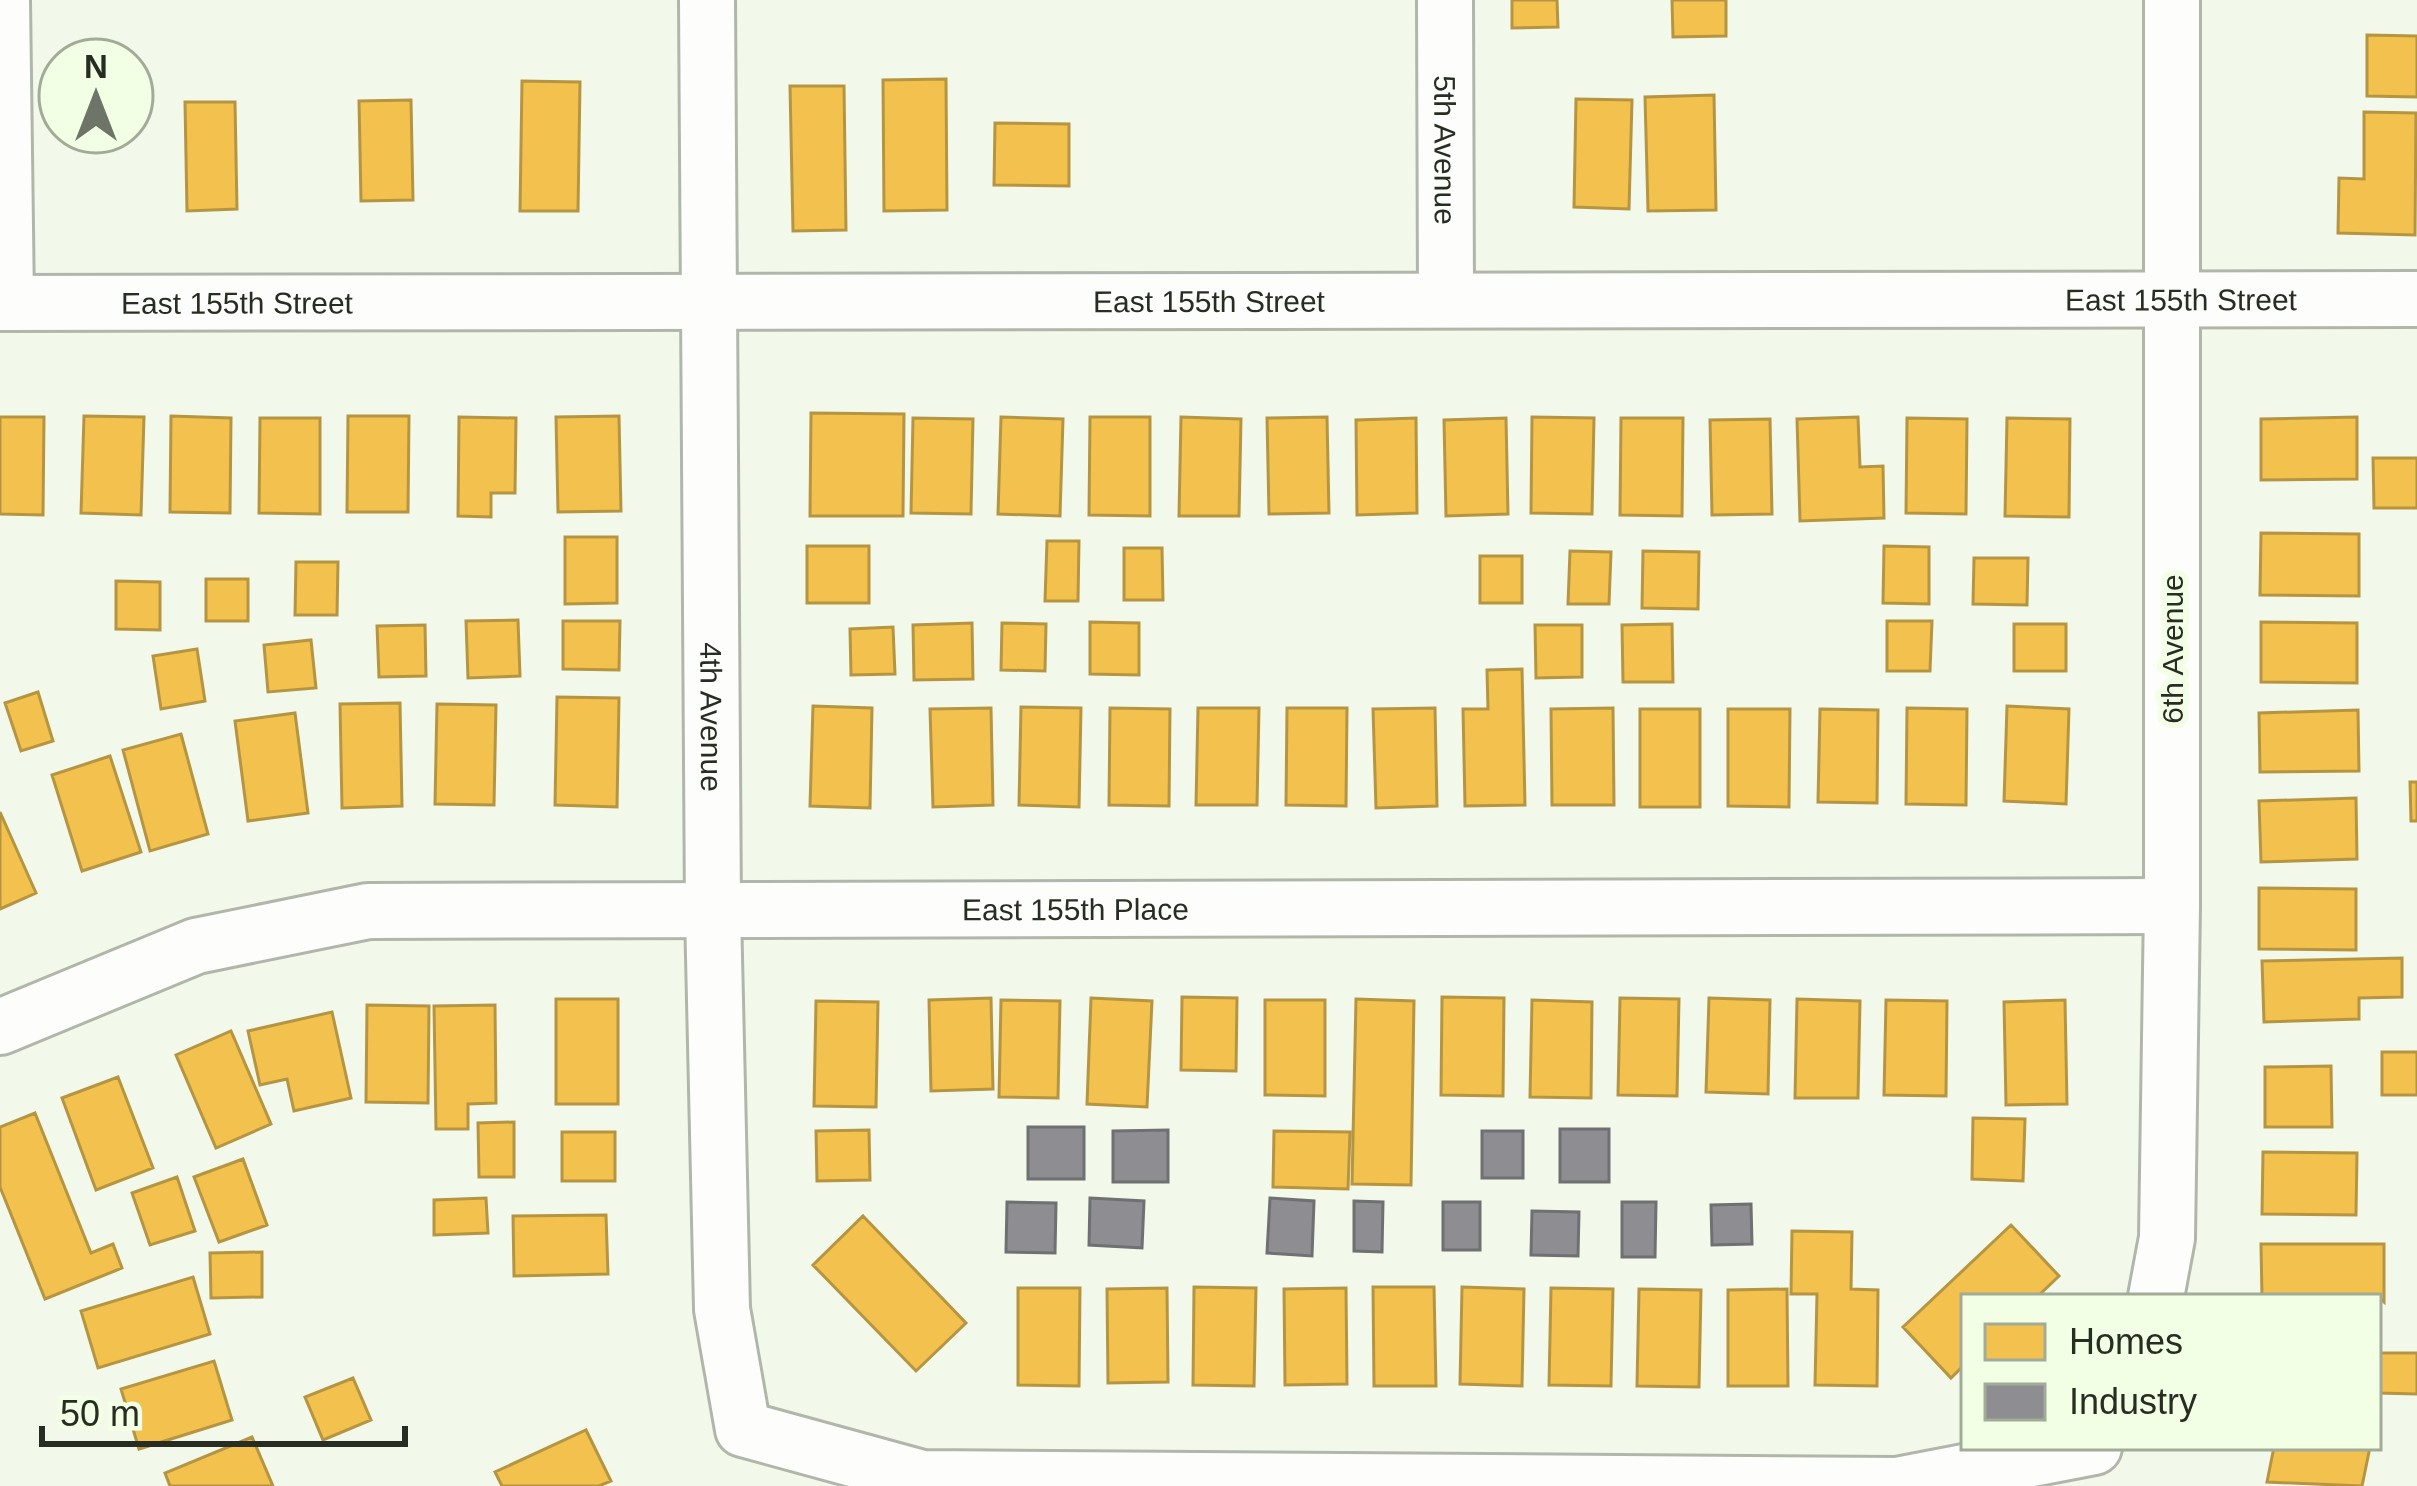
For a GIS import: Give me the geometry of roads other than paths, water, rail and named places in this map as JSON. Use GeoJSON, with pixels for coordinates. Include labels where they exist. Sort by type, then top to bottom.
{"type":"FeatureCollection","features":[{"type":"Feature","properties":{"kind":"street"},"geometry":{"type":"LineString","coordinates":[[2,0],[3,303]]}},
{"type":"Feature","properties":{"kind":"street","name":"4th Avenue"},"geometry":{"type":"LineString","coordinates":[[707,0],[713,912],[722,1309],[743,1429],[922,1478],[1897,1485],[2078,1450]]}},
{"type":"Feature","properties":{"kind":"street","name":"5th Avenue"},"geometry":{"type":"LineString","coordinates":[[1445,0],[1447,299]]}},
{"type":"Feature","properties":{"kind":"street","name":"6th Avenue"},"geometry":{"type":"LineString","coordinates":[[2157,1294],[2167,1238],[2172,906],[2172,0]]}},
{"type":"Feature","properties":{"kind":"street","name":"East 155th Street"},"geometry":{"type":"LineString","coordinates":[[3,303],[2417,299]]}},
{"type":"Feature","properties":{"kind":"street","name":"East 155th Place"},"geometry":{"type":"LineString","coordinates":[[0,1028],[196,946],[368,911],[2172,906]]}}]}
